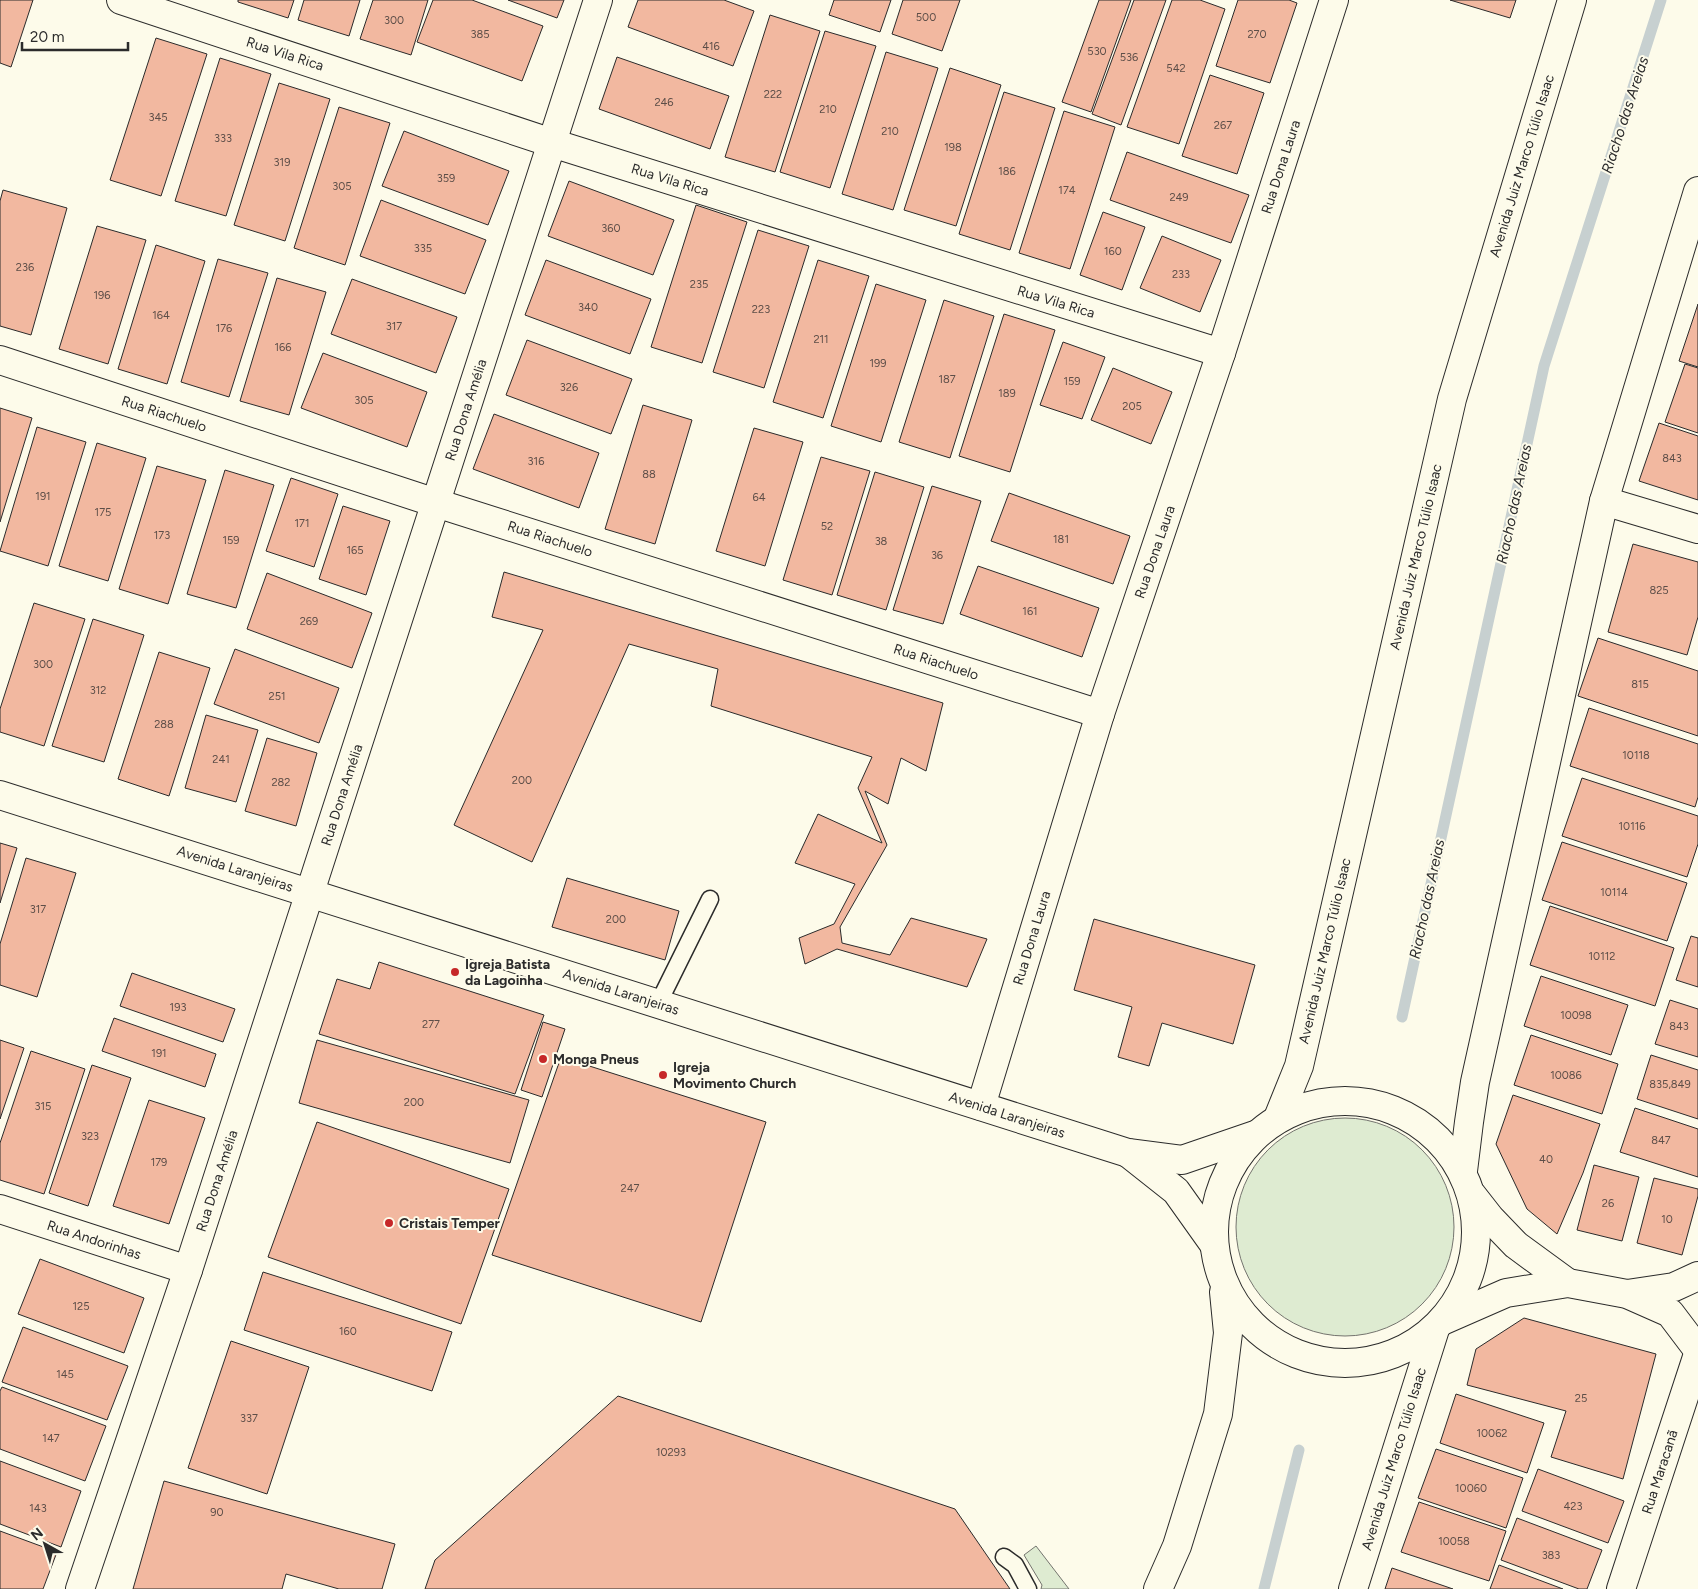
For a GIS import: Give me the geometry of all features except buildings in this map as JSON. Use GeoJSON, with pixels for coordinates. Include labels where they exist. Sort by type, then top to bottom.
{"type":"FeatureCollection","features":[{"type":"Feature","properties":{"kind":"street","name":"Rua Vila Rica"},"geometry":{"type":"LineString","coordinates":[[121,0],[552,143],[1221,353]]}},
{"type":"Feature","properties":{"kind":"street","name":"Rua Dona Amélia"},"geometry":{"type":"LineString","coordinates":[[80,1589],[188,1270],[598,0]]}},
{"type":"Feature","properties":{"kind":"street","name":"Rua Dona Laura"},"geometry":{"type":"LineString","coordinates":[[980,1106],[1100,714],[1221,353],[1334,0]]}},
{"type":"Feature","properties":{"kind":"street","name":"Avenida Juiz Marco Túlio Isaac"},"geometry":{"type":"LineString","coordinates":[[1278,1118],[1299,1066],[1452,399],[1572,0]]}},
{"type":"Feature","properties":{"kind":"street"},"geometry":{"type":"LineString","coordinates":[[1438,1325],[1463,1291],[1475,1256],[1468,1183],[1468,1122],[1475,1082],[1604,501],[1698,191]]}},
{"type":"Feature","properties":{"kind":"street","name":"Rua Riachuelo"},"geometry":{"type":"LineString","coordinates":[[0,360],[436,503],[1100,714]]}},
{"type":"Feature","properties":{"kind":"street"},"geometry":{"type":"LineString","coordinates":[[1604,501],[1698,529]]}},
{"type":"Feature","properties":{"kind":"street","name":"Avenida Laranjeiras"},"geometry":{"type":"LineString","coordinates":[[0,795],[1128,1153],[1182,1160],[1255,1135]]}},
{"type":"Feature","properties":{"kind":"street"},"geometry":{"type":"LineString","coordinates":[[1158,1589],[1177,1546],[1218,1414],[1228,1333],[1223,1283],[1213,1243],[1216,1203],[1230,1166],[1255,1135],[1278,1118],[1301,1107],[1324,1101],[1366,1101],[1405,1113],[1439,1138],[1490,1218],[1516,1245],[1568,1283]]}},
{"type":"Feature","properties":{"kind":"street","name":"Avenida Laranjeiras"},"geometry":{"type":"LineString","coordinates":[[1128,1153],[1176,1191],[1213,1243]]}},
{"type":"Feature","properties":{"kind":"street","name":"Rua Andorinhas"},"geometry":{"type":"LineString","coordinates":[[0,1209],[188,1270]]}},
{"type":"Feature","properties":{"kind":"street"},"geometry":{"type":"LineString","coordinates":[[1627,1294],[1674,1287],[1698,1276]]}},
{"type":"Feature","properties":{"kind":"street"},"geometry":{"type":"LineString","coordinates":[[1223,1283],[1245,1319],[1277,1346],[1316,1361],[1359,1364],[1399,1352],[1438,1325],[1506,1293],[1568,1283],[1627,1294],[1670,1313],[1698,1350]]}},
{"type":"Feature","properties":{"kind":"street","name":"Avenida Juiz Marco Túlio Isaac"},"geometry":{"type":"LineString","coordinates":[[1353,1589],[1438,1325]]}},
{"type":"Feature","properties":{"kind":"street","name":"Rua Maracanã"},"geometry":{"type":"LineString","coordinates":[[1621,1589],[1698,1354]]}},
{"type":"Feature","properties":{"kind":"lane"},"geometry":{"type":"LineString","coordinates":[[658,1004],[710,899]]}},
{"type":"Feature","properties":{"kind":"lane"},"geometry":{"type":"LineString","coordinates":[[1004,1557],[1015,1564],[1028,1589]]}},
{"type":"Feature","properties":{"kind":"green space"},"geometry":{"type":"Polygon","coordinates":[[[1334,1118],[1356,1118],[1377,1122],[1397,1131],[1414,1142],[1430,1158],[1441,1175],[1450,1195],[1454,1227],[1450,1259],[1446,1269],[1436,1288],[1414,1312],[1397,1323],[1377,1332],[1356,1336],[1334,1336],[1313,1332],[1293,1323],[1276,1312],[1260,1296],[1249,1279],[1240,1259],[1236,1238],[1236,1216],[1240,1195],[1249,1175],[1260,1158],[1276,1142],[1293,1131],[1313,1122],[1334,1118]]]}},
{"type":"Feature","properties":{"kind":"green space"},"geometry":{"type":"Polygon","coordinates":[[[1036,1546],[1069,1589],[1041,1589],[1042,1585],[1024,1555],[1036,1546]]]}},
{"type":"Feature","properties":{"kind":"waterway","name":"Riacho das Areias"},"geometry":{"type":"LineString","coordinates":[[1402,1017],[1544,366],[1661,0]]}},
{"type":"Feature","properties":{"kind":"waterway","name":"Riacho das Areias"},"geometry":{"type":"LineString","coordinates":[[1264,1589],[1299,1450]]}},
{"type":"Feature","properties":{"kind":"place","name":"Igreja Batista da Lagoinha"},"geometry":{"type":"Point","coordinates":[455,972]}},
{"type":"Feature","properties":{"kind":"place","name":"Monga Pneus"},"geometry":{"type":"Point","coordinates":[543,1059]}},
{"type":"Feature","properties":{"kind":"place","name":"Igreja Movimento Church"},"geometry":{"type":"Point","coordinates":[663,1075]}},
{"type":"Feature","properties":{"kind":"place","name":"Cristais Temper"},"geometry":{"type":"Point","coordinates":[389,1223]}}]}
